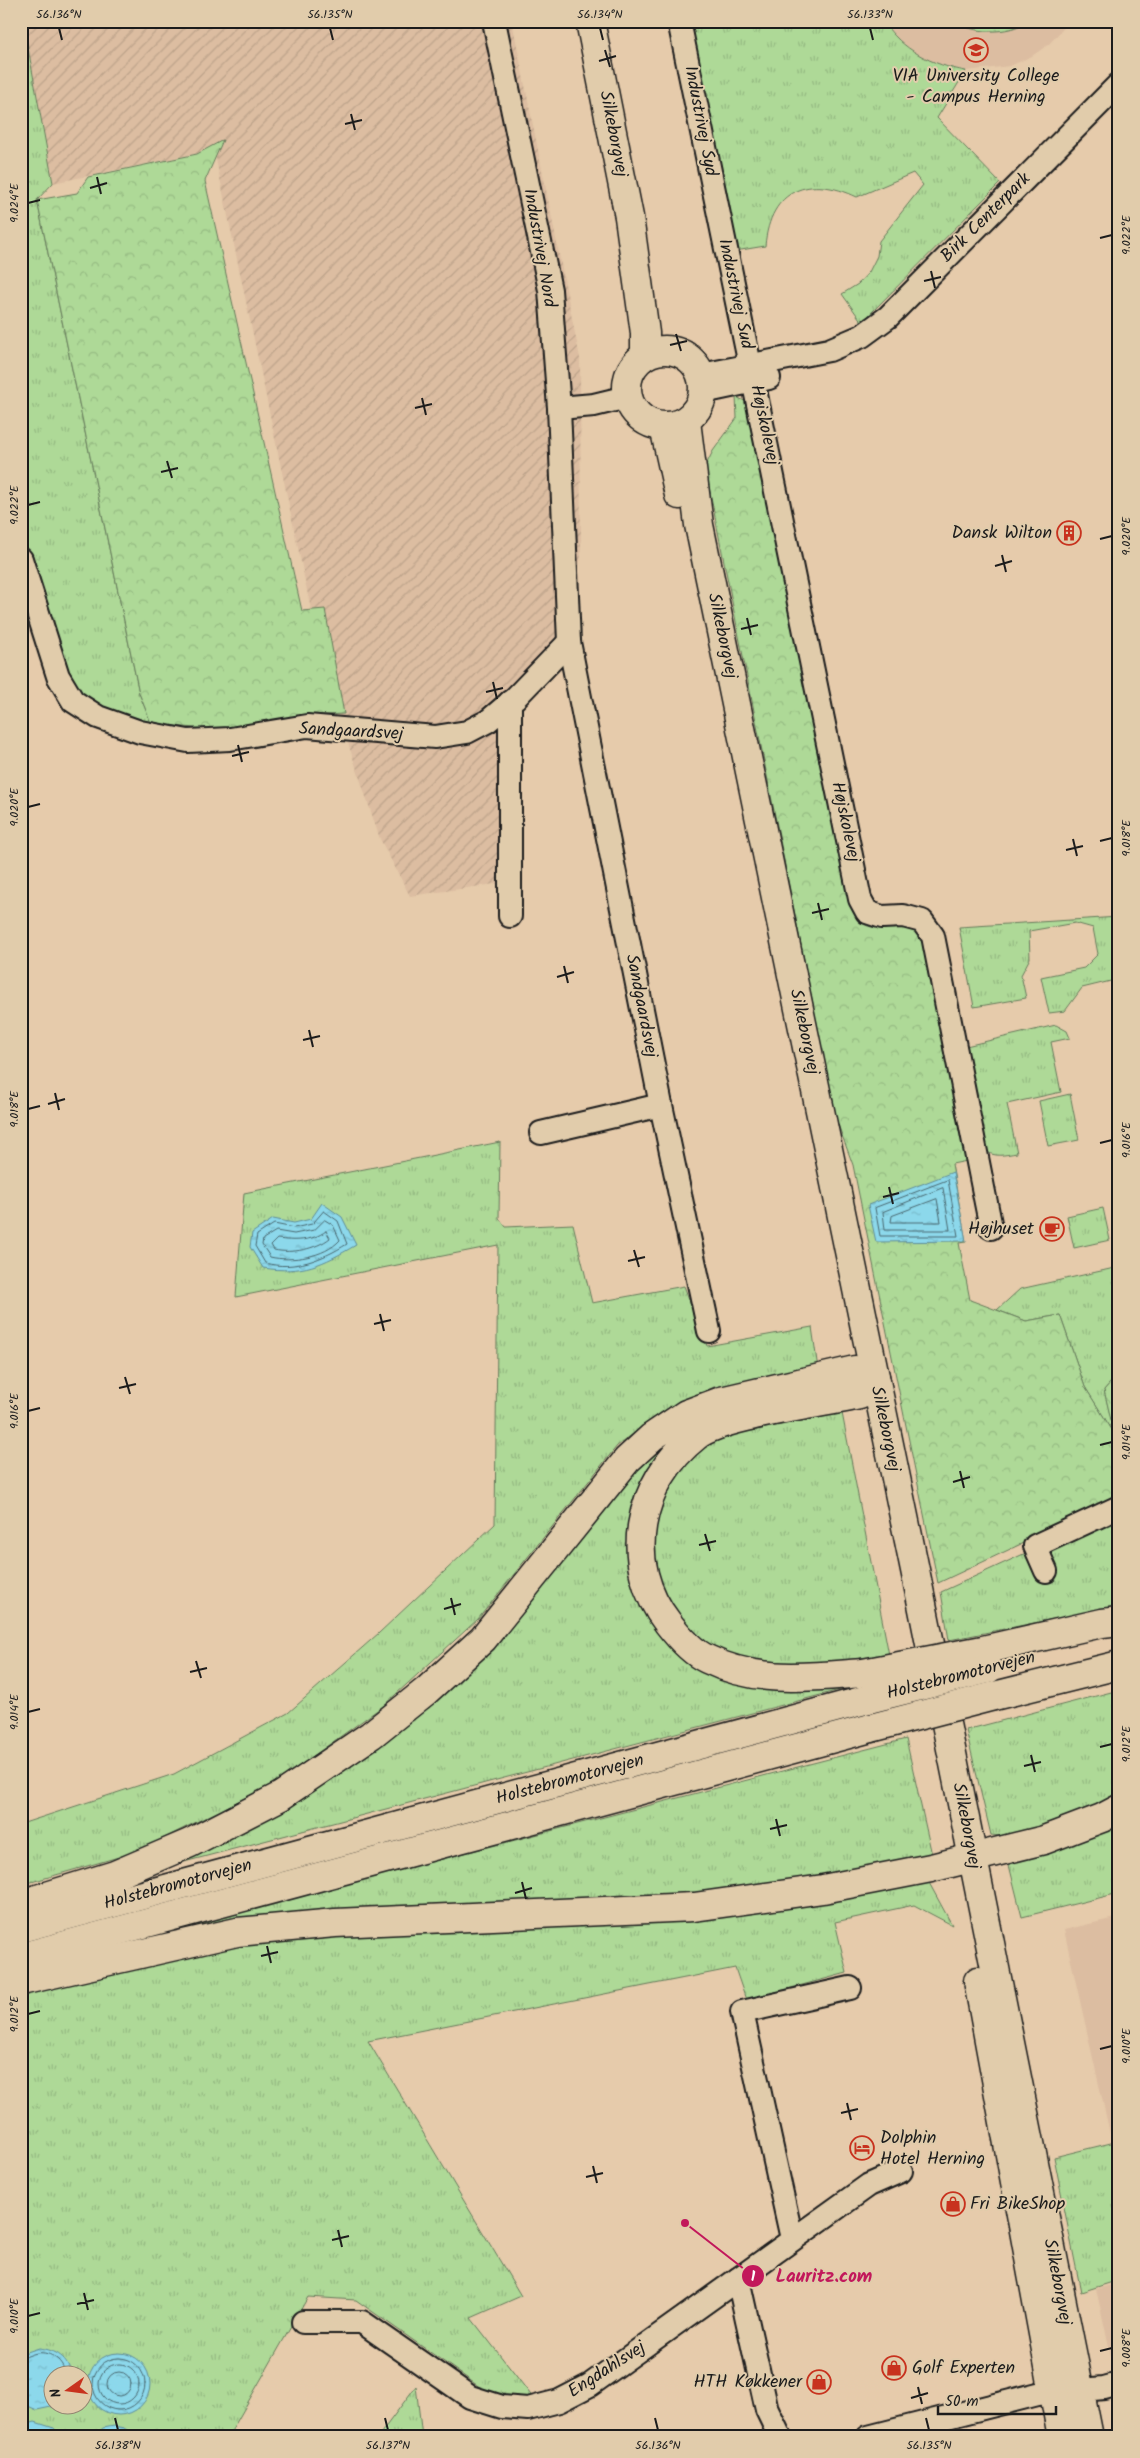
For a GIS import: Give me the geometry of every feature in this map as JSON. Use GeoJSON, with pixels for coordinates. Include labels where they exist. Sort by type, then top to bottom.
{"type":"FeatureCollection","features":[{"type":"Feature","properties":{"kind":"main road","name":"Silkeborgvej"},"geometry":{"type":"LineString","coordinates":[[590,21],[629,216],[645,333],[645,355]]}},
{"type":"Feature","properties":{"kind":"main road","name":"Silkeborgvej"},"geometry":{"type":"LineString","coordinates":[[629,216],[672,350]]}},
{"type":"Feature","properties":{"kind":"main road"},"geometry":{"type":"LineString","coordinates":[[660,350],[672,350],[687,357],[697,367],[702,384],[695,413],[675,424],[651,425],[633,411],[627,397],[628,375],[634,365],[645,355],[660,350]]}},
{"type":"Feature","properties":{"kind":"main road","name":"Silkeborgvej"},"geometry":{"type":"LineString","coordinates":[[675,424],[699,526],[863,1381],[1089,2437]]}},
{"type":"Feature","properties":{"kind":"main road"},"geometry":{"type":"LineString","coordinates":[[863,1381],[708,1428],[696,1436],[668,1463],[649,1496],[639,1536],[643,1572],[658,1610],[679,1637],[706,1659],[748,1674],[790,1679],[986,1659],[1102,1623],[1119,1621]]}},
{"type":"Feature","properties":{"kind":"main road"},"geometry":{"type":"LineString","coordinates":[[21,1904],[115,1875],[190,1844],[281,1796],[371,1735],[426,1691],[483,1639],[628,1460],[652,1437],[686,1414],[721,1401],[863,1381]]}},
{"type":"Feature","properties":{"kind":"main road","name":"Holstebromotorvejen"},"geometry":{"type":"LineString","coordinates":[[21,1928],[865,1700],[986,1659],[1119,1634]]}},
{"type":"Feature","properties":{"kind":"main road","name":"Holstebromotorvejen"},"geometry":{"type":"LineString","coordinates":[[21,1957],[871,1728],[1119,1665]]}},
{"type":"Feature","properties":{"kind":"main road"},"geometry":{"type":"LineString","coordinates":[[21,1981],[237,1932],[335,1923],[694,1907],[823,1889],[964,1860],[1044,1840],[1102,1818],[1119,1809]]}},
{"type":"Feature","properties":{"kind":"main road","name":"Silkeborgvej"},"geometry":{"type":"LineString","coordinates":[[964,1860],[1062,2437]]}},
{"type":"Feature","properties":{"kind":"street","name":"Industrivej Nord"},"geometry":{"type":"LineString","coordinates":[[494,21],[550,290],[559,408]]}},
{"type":"Feature","properties":{"kind":"street","name":"Industrivej Syd"},"geometry":{"type":"LineString","coordinates":[[679,21],[720,221]]}},
{"type":"Feature","properties":{"kind":"street","name":"Birk Centerpark"},"geometry":{"type":"LineString","coordinates":[[752,374],[829,350],[862,336],[888,317],[1119,84]]}},
{"type":"Feature","properties":{"kind":"street","name":"Birk Centerpark"},"geometry":{"type":"LineString","coordinates":[[702,384],[752,374],[833,364],[868,348],[894,328],[1119,100]]}},
{"type":"Feature","properties":{"kind":"street","name":"Industrivej Sud"},"geometry":{"type":"LineString","coordinates":[[720,221],[752,374]]}},
{"type":"Feature","properties":{"kind":"street","name":"Højskolevej"},"geometry":{"type":"LineString","coordinates":[[752,374],[860,899],[867,912],[882,917],[903,916],[922,921],[933,936],[991,1228]]}},
{"type":"Feature","properties":{"kind":"street"},"geometry":{"type":"LineString","coordinates":[[559,408],[594,405],[627,397]]}},
{"type":"Feature","properties":{"kind":"street","name":"Sandgaardsvej"},"geometry":{"type":"LineString","coordinates":[[559,408],[569,642],[661,1105],[709,1332]]}},
{"type":"Feature","properties":{"kind":"street","name":"Sandgaardsvej"},"geometry":{"type":"LineString","coordinates":[[21,558],[58,676],[72,701],[98,717],[140,732],[188,742],[230,739],[307,726],[435,737],[467,732],[488,722],[569,642]]}},
{"type":"Feature","properties":{"kind":"street"},"geometry":{"type":"LineString","coordinates":[[510,702],[510,916]]}},
{"type":"Feature","properties":{"kind":"street"},"geometry":{"type":"LineString","coordinates":[[541,1133],[661,1105]]}},
{"type":"Feature","properties":{"kind":"street"},"geometry":{"type":"LineString","coordinates":[[1046,1571],[1035,1546],[1119,1507]]}},
{"type":"Feature","properties":{"kind":"street"},"geometry":{"type":"LineString","coordinates":[[792,2239],[742,2012],[850,1988]]}},
{"type":"Feature","properties":{"kind":"street","name":"Engdahlsvej"},"geometry":{"type":"LineString","coordinates":[[304,2322],[362,2322],[470,2397],[502,2407],[528,2409],[559,2401],[590,2385],[869,2185],[901,2171]]}},
{"type":"Feature","properties":{"kind":"street"},"geometry":{"type":"LineString","coordinates":[[738,2279],[767,2410],[780,2437]]}},
{"type":"Feature","properties":{"kind":"street"},"geometry":{"type":"LineString","coordinates":[[868,2437],[1038,2394],[1104,2388],[1119,2384]]}},
{"type":"Feature","properties":{"kind":"shaded area"},"geometry":{"type":"Polygon","coordinates":[[[23,21],[512,21],[580,358],[581,556],[558,670],[502,723],[502,883],[410,896],[380,839],[324,671],[214,150],[53,183],[23,21]]]}},
{"type":"Feature","properties":{"kind":"shaded area","name":"VIA University College - Campus Herning"},"geometry":{"type":"Polygon","coordinates":[[[883,21],[1070,21],[1049,44],[1032,56],[1010,66],[966,71],[925,60],[898,39],[883,21]]]}},
{"type":"Feature","properties":{"kind":"shaded area"},"geometry":{"type":"Polygon","coordinates":[[[1119,1917],[1119,2136],[1111,2138],[1064,1930],[1119,1917]]]}},
{"type":"Feature","properties":{"kind":"shaded area"},"geometry":{"type":"Polygon","coordinates":[[[1119,2283],[1119,2390],[1096,2289],[1119,2283]]]}},
{"type":"Feature","properties":{"kind":"green space"},"geometry":{"type":"Polygon","coordinates":[[[21,21],[23,21],[53,183],[37,200],[139,693],[151,723],[103,711],[77,695],[65,675],[21,539],[21,21]]]}},
{"type":"Feature","properties":{"kind":"green space"},"geometry":{"type":"Polygon","coordinates":[[[689,21],[883,21],[899,40],[919,55],[941,65],[966,71],[937,118],[1000,183],[862,322],[842,294],[858,284],[869,272],[877,256],[879,241],[923,185],[913,173],[857,197],[839,190],[808,187],[784,199],[775,211],[768,227],[765,246],[735,251],[689,21]]]}},
{"type":"Feature","properties":{"kind":"green space"},"geometry":{"type":"Polygon","coordinates":[[[953,21],[1028,21],[1011,29],[990,31],[970,28],[953,21]]]}},
{"type":"Feature","properties":{"kind":"green space"},"geometry":{"type":"Polygon","coordinates":[[[223,140],[205,181],[302,611],[325,609],[344,714],[300,716],[219,731],[151,723],[139,693],[37,200],[77,193],[88,177],[197,154],[223,140]]]}},
{"type":"Feature","properties":{"kind":"green space"},"geometry":{"type":"Polygon","coordinates":[[[736,397],[747,402],[849,903],[859,921],[865,925],[880,928],[903,926],[918,928],[923,941],[967,1161],[952,1164],[966,1242],[959,1243],[970,1300],[1026,1321],[1060,1315],[1085,1387],[1114,1433],[1104,1390],[1119,1373],[1119,1498],[938,1583],[853,1165],[836,1119],[705,467],[713,451],[737,418],[736,397]]]}},
{"type":"Feature","properties":{"kind":"green space"},"geometry":{"type":"Polygon","coordinates":[[[1119,917],[1119,979],[1082,988],[1065,1011],[1049,1013],[1041,977],[1084,968],[1098,954],[1093,928],[1075,923],[1029,931],[1030,958],[1021,975],[1026,998],[974,1007],[959,927],[1119,917]]]}},
{"type":"Feature","properties":{"kind":"green space"},"geometry":{"type":"Polygon","coordinates":[[[1056,1025],[1067,1031],[1070,1038],[1051,1042],[1061,1092],[1007,1104],[1017,1153],[1000,1155],[988,1153],[984,1150],[964,1050],[966,1046],[1056,1025]]]}},
{"type":"Feature","properties":{"kind":"green space"},"geometry":{"type":"Polygon","coordinates":[[[1070,1094],[1079,1140],[1048,1146],[1039,1101],[1070,1094]]]}},
{"type":"Feature","properties":{"kind":"green space"},"geometry":{"type":"Polygon","coordinates":[[[500,1142],[499,1218],[506,1227],[573,1224],[592,1303],[684,1286],[707,1346],[812,1327],[818,1369],[714,1387],[662,1412],[617,1446],[478,1619],[383,1706],[277,1782],[136,1852],[21,1885],[21,1824],[174,1774],[288,1713],[379,1633],[495,1524],[498,1245],[236,1297],[244,1193],[500,1142]]]}},
{"type":"Feature","properties":{"kind":"green space"},"geometry":{"type":"Polygon","coordinates":[[[1103,1208],[1110,1240],[1074,1248],[1067,1216],[1103,1208]]]}},
{"type":"Feature","properties":{"kind":"green space"},"geometry":{"type":"Polygon","coordinates":[[[1119,1267],[1119,1373],[1104,1390],[1115,1435],[1085,1387],[1060,1315],[1026,1321],[997,1310],[1020,1289],[1119,1267]]]}},
{"type":"Feature","properties":{"kind":"green space"},"geometry":{"type":"Polygon","coordinates":[[[842,1413],[889,1655],[824,1663],[776,1663],[732,1655],[714,1647],[695,1634],[680,1619],[668,1602],[660,1584],[655,1564],[654,1543],[656,1522],[664,1493],[689,1460],[703,1445],[712,1439],[842,1413]]]}},
{"type":"Feature","properties":{"kind":"green space"},"geometry":{"type":"Polygon","coordinates":[[[679,1432],[632,1574],[649,1621],[670,1643],[851,1687],[165,1867],[382,1741],[638,1465],[679,1432]]]}},
{"type":"Feature","properties":{"kind":"green space"},"geometry":{"type":"Polygon","coordinates":[[[1119,1510],[1119,1606],[949,1640],[941,1592],[1119,1510]]]}},
{"type":"Feature","properties":{"kind":"green space"},"geometry":{"type":"Polygon","coordinates":[[[1119,1690],[1119,1792],[1089,1809],[1012,1837],[991,1835],[966,1730],[1119,1690]]]}},
{"type":"Feature","properties":{"kind":"green space"},"geometry":{"type":"Polygon","coordinates":[[[906,1739],[932,1855],[819,1879],[696,1898],[311,1916],[152,1934],[906,1739]]]}},
{"type":"Feature","properties":{"kind":"green space"},"geometry":{"type":"Polygon","coordinates":[[[1119,1824],[1119,1893],[1022,1917],[1008,1861],[1119,1824]]]}},
{"type":"Feature","properties":{"kind":"green space"},"geometry":{"type":"Polygon","coordinates":[[[927,1879],[952,1925],[914,1905],[835,1922],[847,1973],[746,2000],[735,1968],[368,2041],[521,2296],[471,2318],[534,2399],[491,2395],[356,2300],[308,2297],[228,2437],[21,2437],[21,1990],[244,1944],[927,1879]]]}},
{"type":"Feature","properties":{"kind":"green space"},"geometry":{"type":"Polygon","coordinates":[[[1119,2141],[1119,2280],[1081,2292],[1054,2157],[1119,2141]]]}},
{"type":"Feature","properties":{"kind":"green space"},"geometry":{"type":"Polygon","coordinates":[[[416,2386],[422,2437],[378,2437],[416,2386]]]}},
{"type":"Feature","properties":{"kind":"water"},"geometry":{"type":"Polygon","coordinates":[[[953,1172],[966,1241],[876,1242],[868,1205],[953,1172]]]}},
{"type":"Feature","properties":{"kind":"water"},"geometry":{"type":"Polygon","coordinates":[[[322,1203],[342,1217],[356,1245],[322,1263],[301,1269],[277,1270],[263,1268],[250,1247],[252,1233],[273,1219],[294,1223],[311,1219],[322,1203]]]}},
{"type":"Feature","properties":{"kind":"water"},"geometry":{"type":"Polygon","coordinates":[[[39,2348],[51,2351],[61,2356],[69,2366],[42,2366],[42,2409],[37,2410],[21,2403],[21,2354],[39,2348]]]}},
{"type":"Feature","properties":{"kind":"water"},"geometry":{"type":"Polygon","coordinates":[[[119,2353],[131,2355],[145,2367],[149,2378],[148,2396],[141,2406],[131,2413],[119,2415],[107,2413],[97,2406],[92,2399],[92,2369],[97,2362],[107,2355],[119,2353]]]}},
{"type":"Feature","properties":{"kind":"water"},"geometry":{"type":"Polygon","coordinates":[[[35,2422],[54,2428],[62,2437],[21,2437],[21,2426],[35,2422]]]}},
{"type":"Feature","properties":{"kind":"water"},"geometry":{"type":"Polygon","coordinates":[[[114,2426],[124,2428],[137,2437],[92,2437],[103,2428],[114,2426]]]}},
{"type":"Feature","properties":{"kind":"place","name":"VIA University College - Campus Herning"},"geometry":{"type":"Point","coordinates":[976,50]}},
{"type":"Feature","properties":{"kind":"place","name":"Dansk Wilton"},"geometry":{"type":"Point","coordinates":[1069,533]}},
{"type":"Feature","properties":{"kind":"place","name":"Højhuset"},"geometry":{"type":"Point","coordinates":[1052,1229]}},
{"type":"Feature","properties":{"kind":"place","name":"Dolphin Hotel Herning"},"geometry":{"type":"Point","coordinates":[862,2148]}},
{"type":"Feature","properties":{"kind":"place","name":"Fri BikeShop"},"geometry":{"type":"Point","coordinates":[953,2204]}},
{"type":"Feature","properties":{"kind":"place","name":"Lauritz.com"},"geometry":{"type":"Point","coordinates":[685,2223]}},
{"type":"Feature","properties":{"kind":"place","name":"Golf Experten"},"geometry":{"type":"Point","coordinates":[894,2368]}},
{"type":"Feature","properties":{"kind":"place","name":"HTH Køkkener"},"geometry":{"type":"Point","coordinates":[819,2382]}}]}
